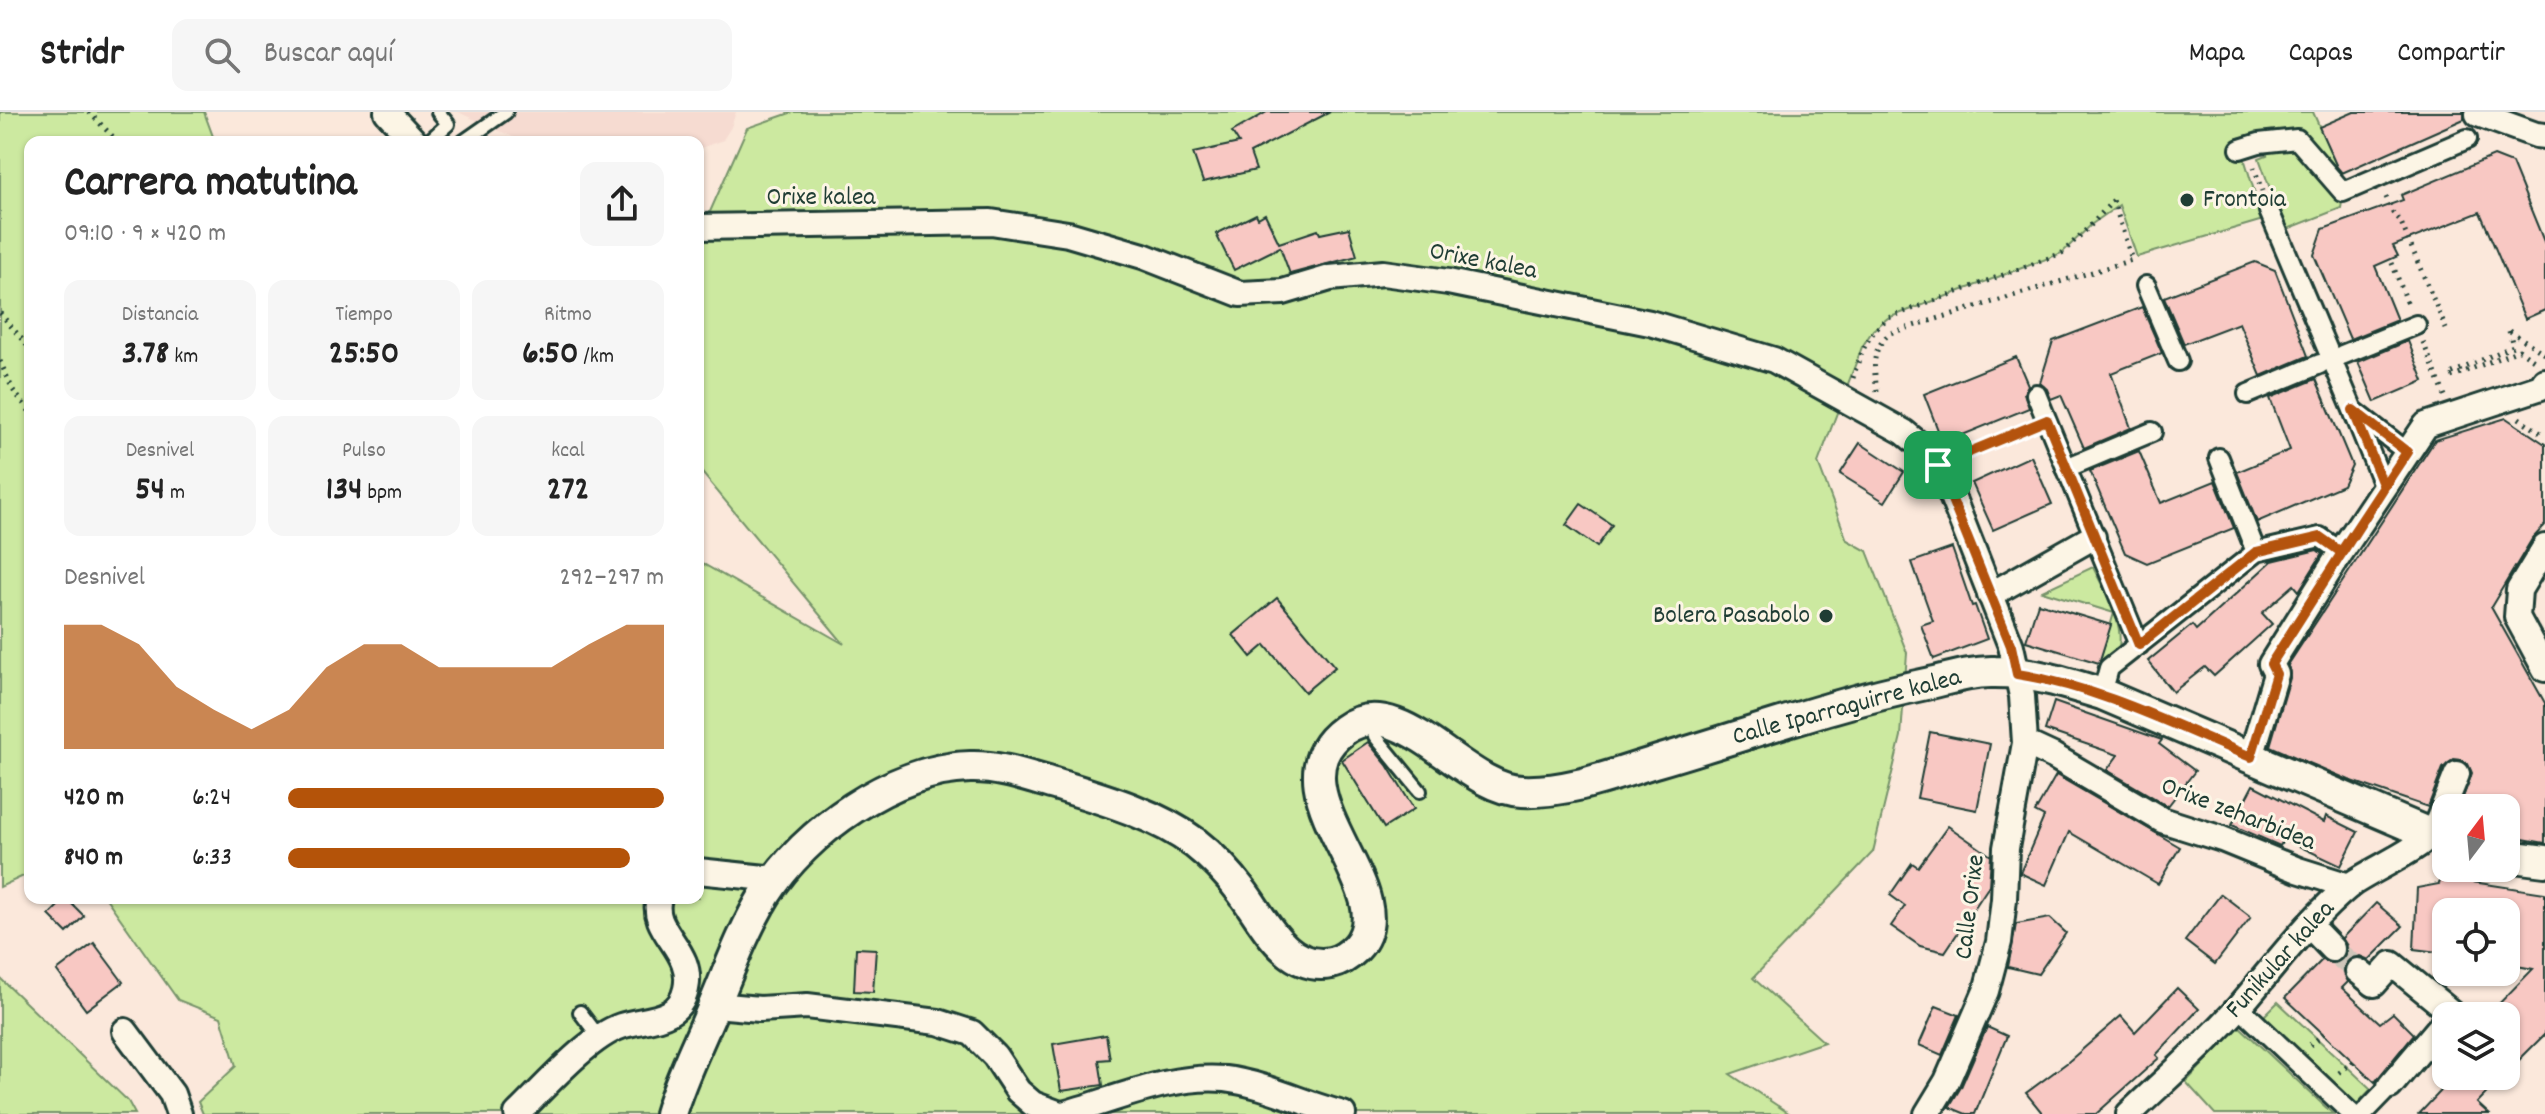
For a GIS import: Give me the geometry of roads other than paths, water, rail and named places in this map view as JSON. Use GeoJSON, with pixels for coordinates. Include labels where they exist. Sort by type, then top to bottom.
{"type":"FeatureCollection","features":[{"type":"Feature","properties":{"kind":"street"},"geometry":{"type":"LineString","coordinates":[[387,112],[409,136]]}},
{"type":"Feature","properties":{"kind":"street"},"geometry":{"type":"LineString","coordinates":[[2478,114],[2545,136]]}},
{"type":"Feature","properties":{"kind":"street"},"geometry":{"type":"LineString","coordinates":[[2244,148],[2297,139],[2343,192],[2467,139]]}},
{"type":"Feature","properties":{"kind":"street"},"geometry":{"type":"LineString","coordinates":[[2269,211],[2384,487]]}},
{"type":"Feature","properties":{"kind":"street","name":"Orixe kalea"},"geometry":{"type":"LineString","coordinates":[[704,227],[911,226],[991,222],[1068,234],[1143,256],[1240,294],[1283,292],[1330,278],[1383,273],[1448,282],[1650,323],[1774,360],[1904,432],[1926,450],[1938,465],[2011,646],[2022,696],[2025,743]]}},
{"type":"Feature","properties":{"kind":"street"},"geometry":{"type":"LineString","coordinates":[[2146,286],[2178,361]]}},
{"type":"Feature","properties":{"kind":"street"},"geometry":{"type":"LineString","coordinates":[[2342,355],[2416,325]]}},
{"type":"Feature","properties":{"kind":"street"},"geometry":{"type":"LineString","coordinates":[[2248,394],[2320,364]]}},
{"type":"Feature","properties":{"kind":"street"},"geometry":{"type":"LineString","coordinates":[[2251,757],[2276,674],[2271,664],[2426,425],[2541,387],[2545,381]]}},
{"type":"Feature","properties":{"kind":"street"},"geometry":{"type":"LineString","coordinates":[[2036,394],[2139,645]]}},
{"type":"Feature","properties":{"kind":"street"},"geometry":{"type":"LineString","coordinates":[[2353,410],[2407,452]]}},
{"type":"Feature","properties":{"kind":"street"},"geometry":{"type":"LineString","coordinates":[[2066,468],[2152,432]]}},
{"type":"Feature","properties":{"kind":"street"},"geometry":{"type":"LineString","coordinates":[[2219,458],[2256,552]]}},
{"type":"Feature","properties":{"kind":"street"},"geometry":{"type":"LineString","coordinates":[[1990,595],[2093,537]]}},
{"type":"Feature","properties":{"kind":"street"},"geometry":{"type":"LineString","coordinates":[[2102,694],[2109,668],[2256,552],[2320,537],[2341,552]]}},
{"type":"Feature","properties":{"kind":"street"},"geometry":{"type":"LineString","coordinates":[[2545,547],[2519,590],[2517,617],[2545,669]]}},
{"type":"Feature","properties":{"kind":"street","name":"Calle Iparraguirre kalea"},"geometry":{"type":"LineString","coordinates":[[1377,719],[1409,730],[1491,784],[1522,791],[1575,785],[1887,692],[1991,671],[2058,680],[2102,694],[2432,835]]}},
{"type":"Feature","properties":{"kind":"street"},"geometry":{"type":"LineString","coordinates":[[670,1114],[750,923],[776,879],[814,839],[860,804],[899,784],[948,769],[972,767],[1003,770],[1078,791],[1166,825],[1199,847],[1227,873],[1269,931],[1290,954],[1316,964],[1343,959],[1363,940],[1368,915],[1361,884],[1324,805],[1320,769],[1335,738],[1347,727],[1377,719]]}},
{"type":"Feature","properties":{"kind":"street","name":"Orixe zeharbidea"},"geometry":{"type":"LineString","coordinates":[[2025,743],[2162,820],[2349,886]]}},
{"type":"Feature","properties":{"kind":"street","name":"Calle Orixe"},"geometry":{"type":"LineString","coordinates":[[1927,1114],[1947,1081],[1986,991],[1996,954],[2004,899],[2006,848],[2025,743]]}},
{"type":"Feature","properties":{"kind":"street"},"geometry":{"type":"LineString","coordinates":[[2450,794],[2457,774]]}},
{"type":"Feature","properties":{"kind":"street","name":"Funikular kalea"},"geometry":{"type":"LineString","coordinates":[[2129,1114],[2211,1038],[2309,925],[2349,886],[2432,839]]}},
{"type":"Feature","properties":{"kind":"street"},"geometry":{"type":"LineString","coordinates":[[2520,858],[2545,861]]}},
{"type":"Feature","properties":{"kind":"street"},"geometry":{"type":"LineString","coordinates":[[704,872],[776,879]]}},
{"type":"Feature","properties":{"kind":"street"},"geometry":{"type":"LineString","coordinates":[[517,1114],[599,1037],[621,1026],[657,1020],[678,1006],[686,990],[688,973],[684,957],[658,918],[659,904]]}},
{"type":"Feature","properties":{"kind":"street"},"geometry":{"type":"LineString","coordinates":[[2309,925],[2332,949]]}},
{"type":"Feature","properties":{"kind":"street"},"geometry":{"type":"LineString","coordinates":[[2358,971],[2374,984],[2392,964],[2439,1002]]}},
{"type":"Feature","properties":{"kind":"street"},"geometry":{"type":"LineString","coordinates":[[715,1005],[760,1009],[807,1006],[938,1022],[972,1033],[995,1056],[1018,1091],[1033,1104],[1061,1114],[1144,1089],[1196,1078],[1240,1083],[1343,1114]]}},
{"type":"Feature","properties":{"kind":"street"},"geometry":{"type":"LineString","coordinates":[[2239,1007],[2352,1114]]}},
{"type":"Feature","properties":{"kind":"street"},"geometry":{"type":"LineString","coordinates":[[125,1031],[172,1094],[179,1114]]}},
{"type":"Feature","properties":{"kind":"street"},"geometry":{"type":"LineString","coordinates":[[2363,1114],[2432,1037]]}},
{"type":"Feature","properties":{"kind":"lane"},"geometry":{"type":"LineString","coordinates":[[438,112],[458,136]]}},
{"type":"Feature","properties":{"kind":"lane"},"geometry":{"type":"LineString","coordinates":[[472,136],[506,112]]}},
{"type":"Feature","properties":{"kind":"lane"},"geometry":{"type":"LineString","coordinates":[[435,136],[448,124]]}},
{"type":"Feature","properties":{"kind":"lane"},"geometry":{"type":"LineString","coordinates":[[1377,719],[1375,736],[1420,791]]}},
{"type":"Feature","properties":{"kind":"lane"},"geometry":{"type":"LineString","coordinates":[[580,1012],[599,1037]]}},
{"type":"Feature","properties":{"kind":"tunnel"},"geometry":{"type":"LineString","coordinates":[[2332,949],[2358,971]]}},
{"type":"Feature","properties":{"kind":"place","name":"Frontoia"},"geometry":{"type":"Point","coordinates":[2187,200]}},
{"type":"Feature","properties":{"kind":"place","name":"Bolera Pasabolo"},"geometry":{"type":"Point","coordinates":[1826,616]}}]}
